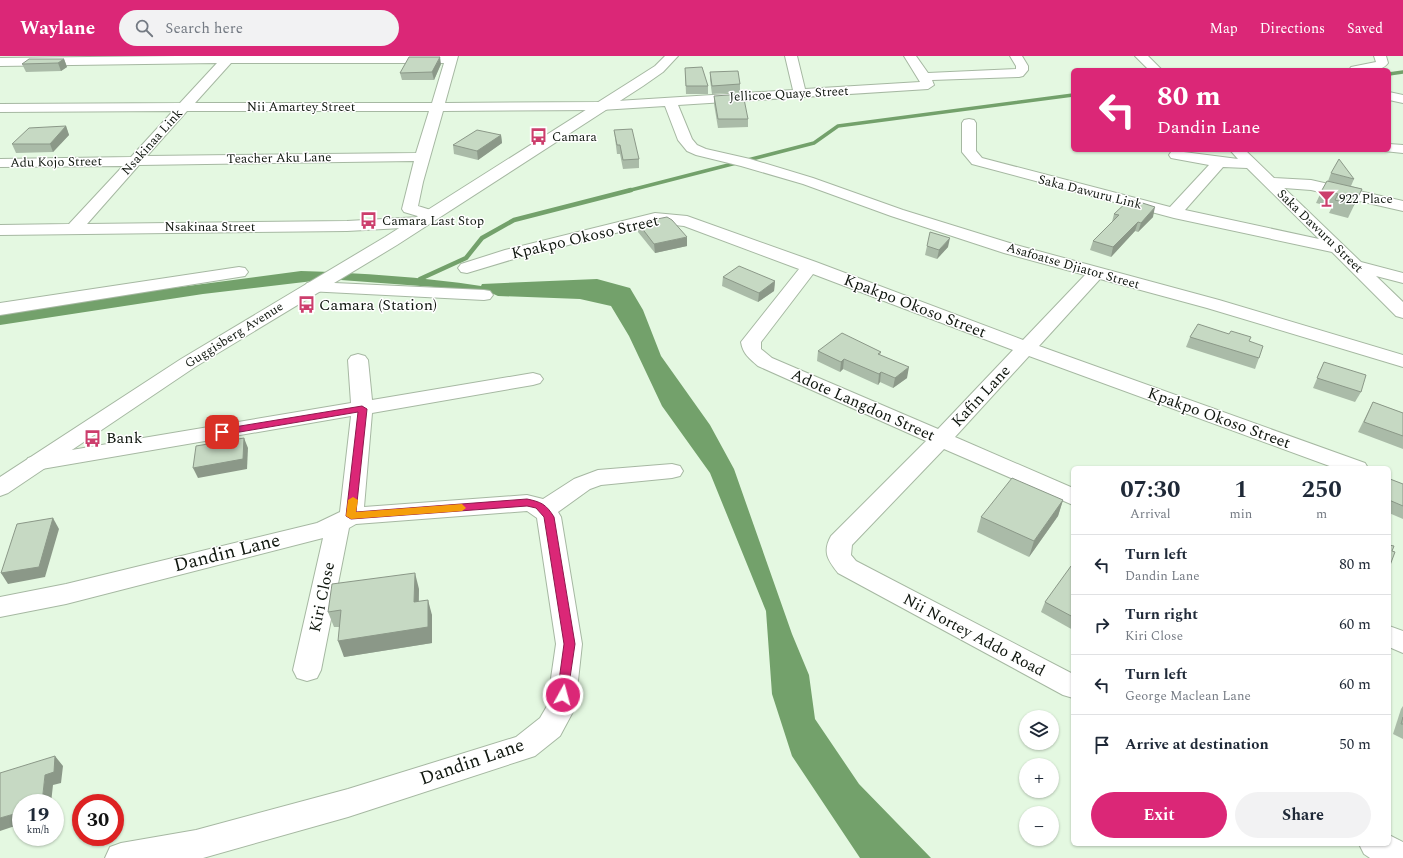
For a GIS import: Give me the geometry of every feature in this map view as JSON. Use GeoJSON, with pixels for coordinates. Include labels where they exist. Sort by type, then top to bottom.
{"type":"FeatureCollection","features":[{"type":"Feature","properties":{"kind":"street","name":"Guggisberg Avenue"},"geometry":{"type":"LineString","coordinates":[[5,480],[36,463],[188,364],[426,219],[659,68],[672,56]]}},
{"type":"Feature","properties":{"kind":"street"},"geometry":{"type":"LineString","coordinates":[[791,56],[800,93]]}},
{"type":"Feature","properties":{"kind":"street"},"geometry":{"type":"LineString","coordinates":[[910,56],[926,80]]}},
{"type":"Feature","properties":{"kind":"street","name":"Jellicoe Quaye Street"},"geometry":{"type":"LineString","coordinates":[[601,106],[800,93],[888,89],[926,80],[1019,73],[1022,70],[1022,66],[1016,56]]}},
{"type":"Feature","properties":{"kind":"street"},"geometry":{"type":"LineString","coordinates":[[1141,56],[1154,68]]}},
{"type":"Feature","properties":{"kind":"street"},"geometry":{"type":"LineString","coordinates":[[1368,68],[1380,66],[1382,64],[1380,56]]}},
{"type":"Feature","properties":{"kind":"street"},"geometry":{"type":"LineString","coordinates":[[0,62],[229,57],[452,58],[422,157],[410,209],[426,219]]}},
{"type":"Feature","properties":{"kind":"street","name":"Nsakinaa Link"},"geometry":{"type":"LineString","coordinates":[[75,228],[229,57]]}},
{"type":"Feature","properties":{"kind":"street"},"geometry":{"type":"LineString","coordinates":[[1391,96],[1403,98]]}},
{"type":"Feature","properties":{"kind":"street","name":"Asafoatse Djiator Street"},"geometry":{"type":"LineString","coordinates":[[670,101],[685,140],[692,148],[711,155],[746,162],[808,181],[936,226],[1096,273],[1213,304],[1403,361]]}},
{"type":"Feature","properties":{"kind":"street","name":"Nii Amartey Street"},"geometry":{"type":"LineString","coordinates":[[0,108],[601,106]]}},
{"type":"Feature","properties":{"kind":"street","name":"Saka Dawuru Link"},"geometry":{"type":"LineString","coordinates":[[969,123],[969,152],[977,161],[991,166],[1174,213],[1338,248]]}},
{"type":"Feature","properties":{"kind":"street"},"geometry":{"type":"LineString","coordinates":[[1391,148],[1403,149]]}},
{"type":"Feature","properties":{"kind":"street","name":"Saka Dawuru Street"},"geometry":{"type":"LineString","coordinates":[[1239,152],[1403,312]]}},
{"type":"Feature","properties":{"kind":"street"},"geometry":{"type":"LineString","coordinates":[[1176,155],[1219,162],[1250,164]]}},
{"type":"Feature","properties":{"kind":"street","name":"Teacher Aku Lane"},"geometry":{"type":"LineString","coordinates":[[136,160],[422,157]]}},
{"type":"Feature","properties":{"kind":"street","name":"Adu Kojo Street"},"geometry":{"type":"LineString","coordinates":[[0,163],[136,160]]}},
{"type":"Feature","properties":{"kind":"street"},"geometry":{"type":"LineString","coordinates":[[1174,213],[1219,162]]}},
{"type":"Feature","properties":{"kind":"street"},"geometry":{"type":"LineString","coordinates":[[1269,182],[1311,185],[1403,206]]}},
{"type":"Feature","properties":{"kind":"street","name":"Kpakpo Okoso Street"},"geometry":{"type":"LineString","coordinates":[[467,268],[511,254],[655,218],[687,220],[1026,348],[1351,466]]}},
{"type":"Feature","properties":{"kind":"street","name":"Nsakinaa Street"},"geometry":{"type":"LineString","coordinates":[[0,230],[347,226],[426,219]]}},
{"type":"Feature","properties":{"kind":"street","name":"Adote Langdon Street"},"geometry":{"type":"LineString","coordinates":[[810,266],[751,342],[752,351],[765,362],[1071,497]]}},
{"type":"Feature","properties":{"kind":"street"},"geometry":{"type":"LineString","coordinates":[[1356,266],[1403,278]]}},
{"type":"Feature","properties":{"kind":"street"},"geometry":{"type":"LineString","coordinates":[[0,309],[239,272]]}},
{"type":"Feature","properties":{"kind":"street","name":"Kafin Lane"},"geometry":{"type":"LineString","coordinates":[[876,584],[847,567],[839,557],[840,542],[941,439],[1096,273]]}},
{"type":"Feature","properties":{"kind":"street"},"geometry":{"type":"LineString","coordinates":[[318,284],[484,295]]}},
{"type":"Feature","properties":{"kind":"street","name":"Kiri Close"},"geometry":{"type":"LineString","coordinates":[[307,670],[344,520],[362,409],[358,360]]}},
{"type":"Feature","properties":{"kind":"street"},"geometry":{"type":"LineString","coordinates":[[36,463],[533,379]]}},
{"type":"Feature","properties":{"kind":"street"},"geometry":{"type":"LineString","coordinates":[[544,510],[589,480],[672,471]]}},
{"type":"Feature","properties":{"kind":"street","name":"Dandin Lane"},"geometry":{"type":"LineString","coordinates":[[0,607],[74,592],[321,530],[344,520],[527,503],[539,505],[549,517],[569,644],[561,708],[550,727],[525,747],[196,852],[121,858]]}},
{"type":"Feature","properties":{"kind":"street","name":"Nii Nortey Addo Road"},"geometry":{"type":"LineString","coordinates":[[876,584],[1071,686]]}},
{"type":"Feature","properties":{"kind":"street"},"geometry":{"type":"LineString","coordinates":[[1391,637],[1403,642]]}},
{"type":"Feature","properties":{"kind":"street"},"geometry":{"type":"LineString","coordinates":[[1379,846],[1402,858]]}},
{"type":"Feature","properties":{"kind":"shaded area"},"geometry":{"type":"Polygon","coordinates":[[[301,271],[392,276],[481,286],[482,284],[597,279],[630,288],[643,310],[661,356],[710,425],[734,469],[792,634],[809,675],[815,719],[859,784],[931,858],[860,858],[792,756],[772,694],[766,611],[710,473],[662,406],[629,336],[611,306],[580,299],[498,296],[487,291],[341,280],[313,281],[203,294],[0,325],[0,314],[142,292],[301,271]]]}},
{"type":"Feature","properties":{"kind":"building"},"geometry":{"type":"Polygon","coordinates":[[[409,57],[440,57],[432,72],[400,73],[409,57]]]}},
{"type":"Feature","properties":{"kind":"building"},"geometry":{"type":"Polygon","coordinates":[[[29,59],[64,59],[58,63],[22,64],[29,59]]]}},
{"type":"Feature","properties":{"kind":"building"},"geometry":{"type":"Polygon","coordinates":[[[702,67],[708,86],[686,86],[685,68],[702,67]]]}},
{"type":"Feature","properties":{"kind":"building"},"geometry":{"type":"Polygon","coordinates":[[[738,71],[740,84],[712,86],[710,72],[738,71]]]}},
{"type":"Feature","properties":{"kind":"building"},"geometry":{"type":"Polygon","coordinates":[[[743,94],[748,119],[718,119],[714,96],[743,94]]]}},
{"type":"Feature","properties":{"kind":"building"},"geometry":{"type":"Polygon","coordinates":[[[66,126],[50,144],[12,144],[29,128],[66,126]]]}},
{"type":"Feature","properties":{"kind":"building"},"geometry":{"type":"Polygon","coordinates":[[[632,129],[639,159],[623,160],[620,145],[617,145],[614,130],[632,129]]]}},
{"type":"Feature","properties":{"kind":"building"},"geometry":{"type":"Polygon","coordinates":[[[477,130],[501,135],[477,151],[453,145],[477,130]]]}},
{"type":"Feature","properties":{"kind":"building"},"geometry":{"type":"Polygon","coordinates":[[[1339,159],[1354,179],[1331,173],[1339,159]]]}},
{"type":"Feature","properties":{"kind":"building"},"geometry":{"type":"Polygon","coordinates":[[[1327,181],[1362,189],[1354,205],[1335,200],[1338,194],[1322,190],[1327,181]]]}},
{"type":"Feature","properties":{"kind":"building"},"geometry":{"type":"Polygon","coordinates":[[[1130,199],[1155,207],[1141,223],[1138,222],[1113,247],[1093,241],[1119,215],[1114,214],[1130,199]]]}},
{"type":"Feature","properties":{"kind":"building"},"geometry":{"type":"Polygon","coordinates":[[[667,217],[672,220],[687,237],[654,244],[638,223],[667,217]]]}},
{"type":"Feature","properties":{"kind":"building"},"geometry":{"type":"Polygon","coordinates":[[[930,232],[950,238],[939,250],[927,246],[930,232]]]}},
{"type":"Feature","properties":{"kind":"building"},"geometry":{"type":"Polygon","coordinates":[[[739,266],[775,281],[759,293],[723,277],[739,266]]]}},
{"type":"Feature","properties":{"kind":"building"},"geometry":{"type":"Polygon","coordinates":[[[1198,324],[1229,334],[1231,331],[1251,337],[1249,341],[1263,346],[1259,358],[1190,337],[1198,324]]]}},
{"type":"Feature","properties":{"kind":"building"},"geometry":{"type":"Polygon","coordinates":[[[842,333],[881,352],[878,354],[909,367],[895,378],[881,372],[879,374],[844,359],[841,362],[818,351],[842,333]]]}},
{"type":"Feature","properties":{"kind":"building"},"geometry":{"type":"Polygon","coordinates":[[[1324,362],[1366,375],[1361,392],[1317,378],[1324,362]]]}},
{"type":"Feature","properties":{"kind":"building"},"geometry":{"type":"Polygon","coordinates":[[[1373,402],[1403,413],[1403,436],[1364,422],[1373,402]]]}},
{"type":"Feature","properties":{"kind":"building"},"geometry":{"type":"Polygon","coordinates":[[[244,438],[243,459],[193,468],[196,446],[244,438]]]}},
{"type":"Feature","properties":{"kind":"building"},"geometry":{"type":"Polygon","coordinates":[[[1012,478],[1063,500],[1034,541],[981,517],[1012,478]]]}},
{"type":"Feature","properties":{"kind":"building"},"geometry":{"type":"Polygon","coordinates":[[[1391,479],[1403,484],[1403,506],[1391,501],[1391,479]]]}},
{"type":"Feature","properties":{"kind":"building"},"geometry":{"type":"Polygon","coordinates":[[[53,518],[39,567],[1,573],[17,524],[53,518]]]}},
{"type":"Feature","properties":{"kind":"building"},"geometry":{"type":"Polygon","coordinates":[[[1391,545],[1394,546],[1392,551],[1395,552],[1391,563],[1391,545]]]}},
{"type":"Feature","properties":{"kind":"building"},"geometry":{"type":"Polygon","coordinates":[[[1071,566],[1071,616],[1045,602],[1071,566]]]}},
{"type":"Feature","properties":{"kind":"building"},"geometry":{"type":"Polygon","coordinates":[[[415,573],[414,602],[428,600],[428,627],[338,641],[341,610],[328,612],[332,584],[415,573]]]}},
{"type":"Feature","properties":{"kind":"building"},"geometry":{"type":"Polygon","coordinates":[[[55,756],[54,772],[45,775],[43,794],[12,794],[12,815],[0,818],[0,773],[55,756]]]}},
{"type":"Feature","properties":{"kind":"waterway"},"geometry":{"type":"LineString","coordinates":[[1391,74],[1403,72]]}},
{"type":"Feature","properties":{"kind":"waterway"},"geometry":{"type":"LineString","coordinates":[[627,191],[814,143],[838,126],[1071,95]]}},
{"type":"Feature","properties":{"kind":"waterway"},"geometry":{"type":"LineString","coordinates":[[420,279],[466,258],[482,238],[514,220],[631,190]]}},
{"type":"Feature","properties":{"kind":"slow traffic"},"geometry":{"type":"LineString","coordinates":[[353,500],[351,516],[462,508]]}},
{"type":"Feature","properties":{"kind":"place","name":"Camara"},"geometry":{"type":"Point","coordinates":[539,137]}},
{"type":"Feature","properties":{"kind":"place","name":"922 Place"},"geometry":{"type":"Point","coordinates":[1326,199]}},
{"type":"Feature","properties":{"kind":"place","name":"Camara Last Stop"},"geometry":{"type":"Point","coordinates":[369,221]}},
{"type":"Feature","properties":{"kind":"place","name":"Camara (Station)"},"geometry":{"type":"Point","coordinates":[306,305]}},
{"type":"Feature","properties":{"kind":"place","name":"Bank"},"geometry":{"type":"Point","coordinates":[93,438]}},
{"type":"Feature","properties":{"kind":"route"},"geometry":{"type":"LineString","coordinates":[[222,432],[362,409],[351,516],[527,503],[539,505],[549,517],[569,644],[563,695]]}}]}
